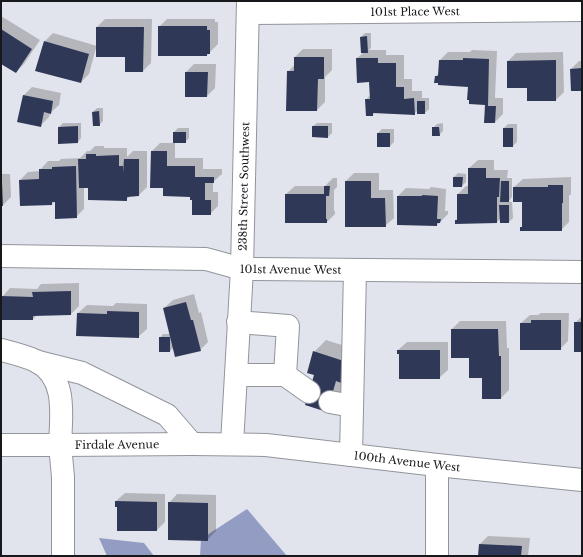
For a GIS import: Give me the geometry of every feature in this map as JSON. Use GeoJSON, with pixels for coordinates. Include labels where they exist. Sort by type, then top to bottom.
{"type":"FeatureCollection","features":[{"type":"Feature","properties":{"kind":"street","name":"101st Place West"},"geometry":{"type":"LineString","coordinates":[[248,7],[582,10]]}},
{"type":"Feature","properties":{"kind":"street","name":"238th Street Southwest"},"geometry":{"type":"LineString","coordinates":[[232,444],[242,269],[248,7]]}},
{"type":"Feature","properties":{"kind":"street","name":"101st Avenue West"},"geometry":{"type":"LineString","coordinates":[[1,256],[206,259],[242,269],[582,272]]}},
{"type":"Feature","properties":{"kind":"street"},"geometry":{"type":"LineString","coordinates":[[352,455],[355,270]]}},
{"type":"Feature","properties":{"kind":"street"},"geometry":{"type":"LineString","coordinates":[[238,322],[288,326],[285,375]]}},
{"type":"Feature","properties":{"kind":"street"},"geometry":{"type":"LineString","coordinates":[[1,350],[38,362],[82,373],[167,415],[192,444]]}},
{"type":"Feature","properties":{"kind":"street"},"geometry":{"type":"LineString","coordinates":[[38,362],[52,374],[60,390],[60,445],[63,477],[63,556]]}},
{"type":"Feature","properties":{"kind":"street"},"geometry":{"type":"LineString","coordinates":[[236,375],[285,375],[309,392]]}},
{"type":"Feature","properties":{"kind":"street"},"geometry":{"type":"LineString","coordinates":[[330,402],[352,406]]}},
{"type":"Feature","properties":{"kind":"street","name":"Firdale Avenue"},"geometry":{"type":"LineString","coordinates":[[1,445],[232,444]]}},
{"type":"Feature","properties":{"kind":"street","name":"100th Avenue West"},"geometry":{"type":"LineString","coordinates":[[232,444],[266,444],[436,465],[582,480]]}},
{"type":"Feature","properties":{"kind":"street"},"geometry":{"type":"LineString","coordinates":[[436,465],[437,556]]}},
{"type":"Feature","properties":{"kind":"shaded area"},"geometry":{"type":"Polygon","coordinates":[[[247,509],[287,556],[200,556],[201,539],[247,509]]]}},
{"type":"Feature","properties":{"kind":"shaded area"},"geometry":{"type":"Polygon","coordinates":[[[99,538],[144,543],[154,556],[107,556],[99,538]]]}},
{"type":"Feature","properties":{"kind":"building"},"geometry":{"type":"Polygon","coordinates":[[[158,26],[207,26],[207,30],[210,30],[210,54],[207,54],[207,56],[158,56],[158,26]]]}},
{"type":"Feature","properties":{"kind":"building"},"geometry":{"type":"Polygon","coordinates":[[[96,27],[144,27],[143,72],[125,72],[125,57],[96,57],[96,27]]]}},
{"type":"Feature","properties":{"kind":"building"},"geometry":{"type":"Polygon","coordinates":[[[1,29],[32,49],[16,73],[1,64],[1,29]]]}},
{"type":"Feature","properties":{"kind":"building"},"geometry":{"type":"Polygon","coordinates":[[[367,36],[368,53],[361,53],[360,37],[367,36]]]}},
{"type":"Feature","properties":{"kind":"building"},"geometry":{"type":"Polygon","coordinates":[[[44,41],[89,54],[81,83],[35,71],[44,41]]]}},
{"type":"Feature","properties":{"kind":"building"},"geometry":{"type":"Polygon","coordinates":[[[294,57],[324,57],[324,79],[318,79],[317,111],[286,111],[287,71],[294,71],[294,57]]]}},
{"type":"Feature","properties":{"kind":"building"},"geometry":{"type":"Polygon","coordinates":[[[356,58],[378,58],[378,63],[396,63],[396,87],[404,87],[404,99],[414,98],[415,115],[373,113],[373,116],[366,116],[365,99],[370,99],[369,82],[357,83],[356,58]]]}},
{"type":"Feature","properties":{"kind":"building"},"geometry":{"type":"Polygon","coordinates":[[[463,58],[489,59],[488,106],[496,106],[495,123],[484,123],[485,105],[469,104],[469,100],[467,100],[468,87],[438,85],[438,83],[434,83],[435,76],[438,76],[439,60],[463,60],[463,58]]]}},
{"type":"Feature","properties":{"kind":"building"},"geometry":{"type":"Polygon","coordinates":[[[556,60],[556,101],[527,101],[527,88],[507,88],[507,61],[556,60]]]}},
{"type":"Feature","properties":{"kind":"building"},"geometry":{"type":"Polygon","coordinates":[[[582,68],[582,91],[571,91],[570,69],[582,68]]]}},
{"type":"Feature","properties":{"kind":"building"},"geometry":{"type":"Polygon","coordinates":[[[185,72],[208,72],[207,97],[185,97],[185,72]]]}},
{"type":"Feature","properties":{"kind":"building"},"geometry":{"type":"Polygon","coordinates":[[[23,95],[53,101],[51,114],[44,112],[41,127],[17,122],[23,95]]]}},
{"type":"Feature","properties":{"kind":"building"},"geometry":{"type":"Polygon","coordinates":[[[417,101],[425,101],[425,114],[417,114],[417,101]]]}},
{"type":"Feature","properties":{"kind":"building"},"geometry":{"type":"Polygon","coordinates":[[[99,111],[100,126],[93,126],[92,112],[99,111]]]}},
{"type":"Feature","properties":{"kind":"building"},"geometry":{"type":"Polygon","coordinates":[[[78,126],[78,143],[58,144],[58,127],[78,126]]]}},
{"type":"Feature","properties":{"kind":"building"},"geometry":{"type":"Polygon","coordinates":[[[312,126],[328,126],[328,138],[312,137],[312,126]]]}},
{"type":"Feature","properties":{"kind":"building"},"geometry":{"type":"Polygon","coordinates":[[[432,127],[439,127],[440,136],[432,136],[432,127]]]}},
{"type":"Feature","properties":{"kind":"building"},"geometry":{"type":"Polygon","coordinates":[[[503,128],[513,128],[513,147],[503,147],[503,128]]]}},
{"type":"Feature","properties":{"kind":"building"},"geometry":{"type":"Polygon","coordinates":[[[173,132],[186,132],[186,143],[173,143],[173,132]]]}},
{"type":"Feature","properties":{"kind":"building"},"geometry":{"type":"Polygon","coordinates":[[[377,133],[390,133],[390,147],[377,147],[377,133]]]}},
{"type":"Feature","properties":{"kind":"building"},"geometry":{"type":"Polygon","coordinates":[[[151,151],[167,151],[167,166],[195,166],[195,177],[214,177],[214,183],[205,183],[205,200],[211,200],[211,215],[192,215],[192,200],[190,200],[190,197],[163,196],[163,188],[150,188],[151,151]]]}},
{"type":"Feature","properties":{"kind":"building"},"geometry":{"type":"Polygon","coordinates":[[[86,154],[96,154],[96,156],[119,155],[119,166],[123,166],[123,173],[124,159],[139,159],[139,196],[127,197],[127,201],[88,200],[88,188],[79,188],[78,159],[86,159],[86,154]]]}},
{"type":"Feature","properties":{"kind":"building"},"geometry":{"type":"Polygon","coordinates":[[[76,166],[77,218],[55,219],[55,202],[52,202],[52,205],[20,206],[19,180],[39,179],[39,169],[76,166]]]}},
{"type":"Feature","properties":{"kind":"building"},"geometry":{"type":"Polygon","coordinates":[[[468,168],[486,168],[486,178],[500,178],[499,197],[497,197],[497,223],[455,224],[455,220],[457,220],[457,194],[468,194],[468,168]]]}},
{"type":"Feature","properties":{"kind":"building"},"geometry":{"type":"Polygon","coordinates":[[[453,177],[463,177],[462,187],[453,187],[453,177]]]}},
{"type":"Feature","properties":{"kind":"building"},"geometry":{"type":"Polygon","coordinates":[[[345,181],[371,181],[371,198],[385,198],[386,227],[345,227],[345,181]]]}},
{"type":"Feature","properties":{"kind":"building"},"geometry":{"type":"Polygon","coordinates":[[[501,181],[509,181],[509,202],[500,202],[501,181]]]}},
{"type":"Feature","properties":{"kind":"building"},"geometry":{"type":"Polygon","coordinates":[[[2,182],[3,206],[1,206],[2,182]]]}},
{"type":"Feature","properties":{"kind":"building"},"geometry":{"type":"Polygon","coordinates":[[[548,185],[563,185],[562,231],[520,231],[520,227],[522,227],[522,202],[513,202],[513,187],[548,187],[548,185]]]}},
{"type":"Feature","properties":{"kind":"building"},"geometry":{"type":"Polygon","coordinates":[[[324,186],[330,186],[329,196],[326,196],[327,223],[285,223],[285,194],[324,194],[324,186]]]}},
{"type":"Feature","properties":{"kind":"building"},"geometry":{"type":"Polygon","coordinates":[[[397,196],[438,196],[437,219],[441,219],[440,223],[437,223],[437,226],[397,225],[397,196]]]}},
{"type":"Feature","properties":{"kind":"building"},"geometry":{"type":"Polygon","coordinates":[[[499,205],[509,205],[509,223],[500,223],[499,205]]]}},
{"type":"Feature","properties":{"kind":"building"},"geometry":{"type":"Polygon","coordinates":[[[71,291],[71,315],[33,316],[33,320],[1,320],[1,296],[33,297],[32,292],[71,291]]]}},
{"type":"Feature","properties":{"kind":"building"},"geometry":{"type":"Polygon","coordinates":[[[186,302],[191,320],[193,320],[201,351],[175,357],[163,308],[186,302]]]}},
{"type":"Feature","properties":{"kind":"building"},"geometry":{"type":"Polygon","coordinates":[[[107,311],[139,312],[139,338],[76,336],[77,313],[107,314],[107,311]]]}},
{"type":"Feature","properties":{"kind":"building"},"geometry":{"type":"Polygon","coordinates":[[[531,320],[561,320],[561,350],[520,350],[520,323],[531,323],[531,320]]]}},
{"type":"Feature","properties":{"kind":"building"},"geometry":{"type":"Polygon","coordinates":[[[574,322],[582,322],[582,352],[574,352],[574,322]]]}},
{"type":"Feature","properties":{"kind":"building"},"geometry":{"type":"Polygon","coordinates":[[[451,329],[498,329],[499,356],[501,356],[501,399],[482,399],[482,378],[469,378],[469,358],[451,358],[451,329]]]}},
{"type":"Feature","properties":{"kind":"building"},"geometry":{"type":"Polygon","coordinates":[[[159,337],[170,337],[170,352],[159,352],[159,337]]]}},
{"type":"Feature","properties":{"kind":"building"},"geometry":{"type":"Polygon","coordinates":[[[397,350],[440,350],[440,379],[399,379],[399,354],[397,354],[397,350]]]}},
{"type":"Feature","properties":{"kind":"building"},"geometry":{"type":"Polygon","coordinates":[[[313,351],[350,363],[344,384],[336,381],[327,412],[305,405],[314,375],[307,373],[313,351]]]}},
{"type":"Feature","properties":{"kind":"building"},"geometry":{"type":"Polygon","coordinates":[[[115,501],[157,502],[157,531],[117,531],[117,507],[115,507],[115,501]]]}},
{"type":"Feature","properties":{"kind":"building"},"geometry":{"type":"Polygon","coordinates":[[[168,502],[208,503],[208,541],[168,540],[168,502]]]}},
{"type":"Feature","properties":{"kind":"building"},"geometry":{"type":"Polygon","coordinates":[[[479,544],[522,546],[521,556],[478,556],[479,544]]]}}]}
